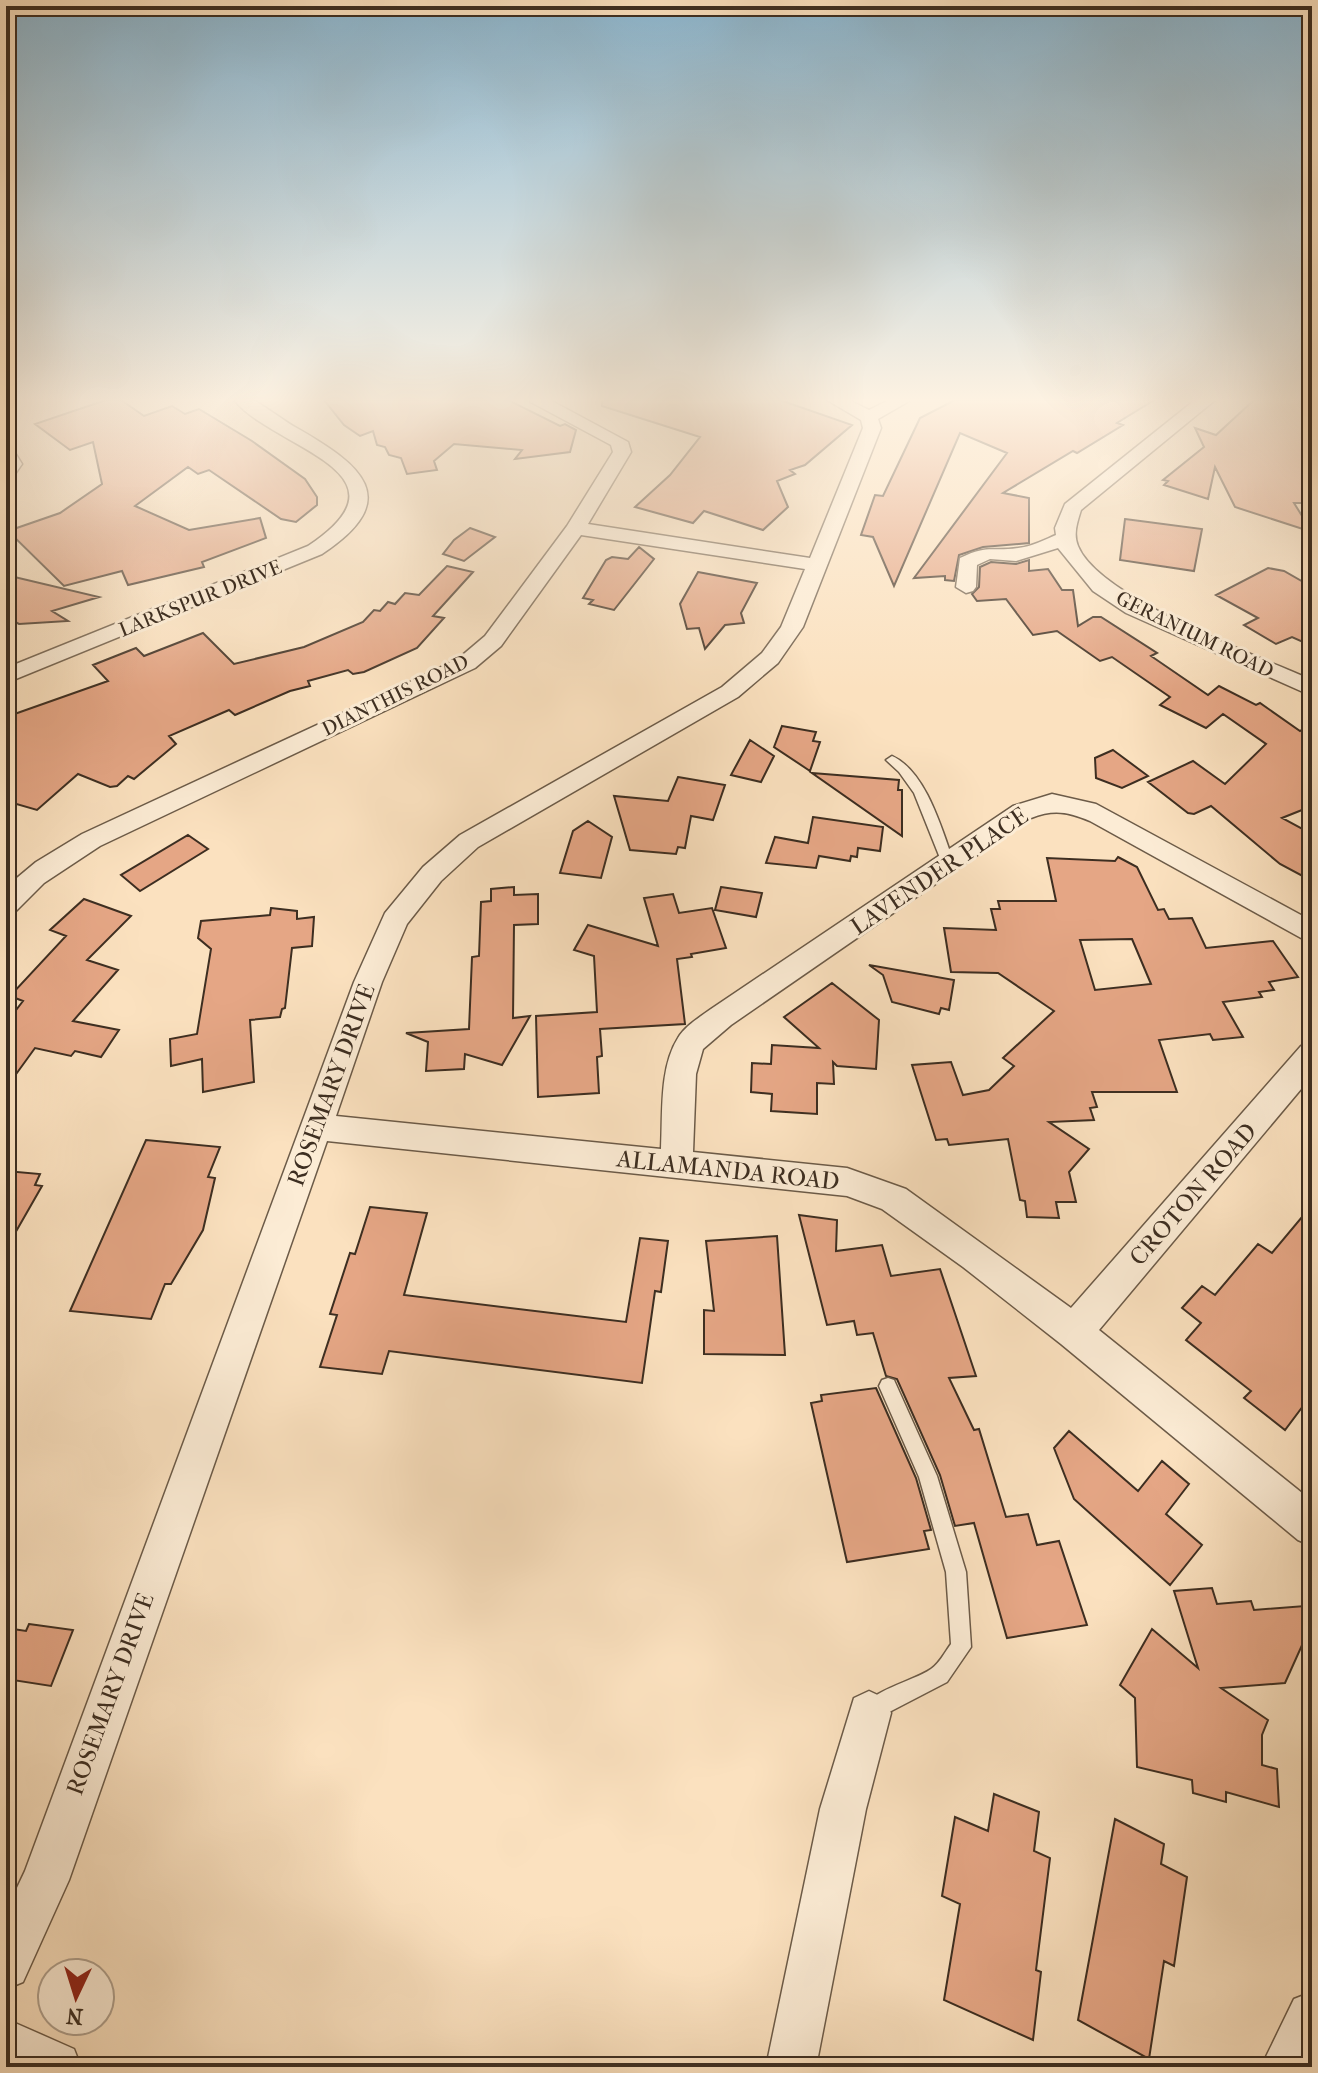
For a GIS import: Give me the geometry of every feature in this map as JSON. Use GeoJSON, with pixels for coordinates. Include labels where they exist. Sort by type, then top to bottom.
{"type":"FeatureCollection","features":[{"type":"Feature","properties":{"kind":"street","name":"LARKSPUR DRIVE"},"geometry":{"type":"LineString","coordinates":[[6,676],[315,550],[345,529],[356,515],[360,497]]}},
{"type":"Feature","properties":{"kind":"street","name":"DIANTHIS ROAD"},"geometry":{"type":"LineString","coordinates":[[6,904],[21,887],[49,865],[91,840],[467,663],[493,641],[596,497]]}},
{"type":"Feature","properties":{"kind":"street","name":"ROSEMARY DRIVE"},"geometry":{"type":"LineString","coordinates":[[6,1965],[45,1880],[368,982],[395,920],[432,874],[469,841],[507,816],[730,692],[770,658],[792,627],[844,497]]}},
{"type":"Feature","properties":{"kind":"street"},"geometry":{"type":"LineString","coordinates":[[966,587],[967,562],[980,555],[1016,555],[1067,538],[1065,528],[1072,508],[1086,497]]}},
{"type":"Feature","properties":{"kind":"street"},"geometry":{"type":"LineString","coordinates":[[576,528],[816,565]]}},
{"type":"Feature","properties":{"kind":"street","name":"GERANIUM ROAD"},"geometry":{"type":"LineString","coordinates":[[1067,538],[1068,548],[1100,587],[1134,608],[1312,689]]}},
{"type":"Feature","properties":{"kind":"street","name":"LAVENDER PLACE"},"geometry":{"type":"LineString","coordinates":[[676,1165],[681,1074],[690,1043],[721,1017],[1022,812],[1047,802],[1072,804],[1099,815],[1312,934]]}},
{"type":"Feature","properties":{"kind":"street","name":"CROTON ROAD"},"geometry":{"type":"LineString","coordinates":[[1074,1332],[1312,1055]]}},
{"type":"Feature","properties":{"kind":"street","name":"ALLAMANDA ROAD"},"geometry":{"type":"LineString","coordinates":[[317,1127],[847,1182],[894,1199],[1074,1332],[1312,1526]]}},
{"type":"Feature","properties":{"kind":"street"},"geometry":{"type":"LineString","coordinates":[[791,2067],[843,1809],[869,1713]]}},
{"type":"Feature","properties":{"kind":"street"},"geometry":{"type":"LineString","coordinates":[[1286,2067],[1312,2017]]}},
{"type":"Feature","properties":{"kind":"street"},"geometry":{"type":"LineString","coordinates":[[6,2044],[56,2067]]}},
{"type":"Feature","properties":{"kind":"lane"},"geometry":{"type":"LineString","coordinates":[[892,760],[905,770],[916,785],[948,863]]}},
{"type":"Feature","properties":{"kind":"lane"},"geometry":{"type":"LineString","coordinates":[[869,1713],[940,1675],[961,1647],[956,1572],[928,1476],[888,1386]]}},
{"type":"Feature","properties":{"kind":"building"},"geometry":{"type":"Polygon","coordinates":[[[84,497],[148,497],[135,506],[189,530],[260,518],[266,538],[202,562],[204,567],[128,585],[122,571],[64,586],[8,531],[60,513],[84,497]]]}},
{"type":"Feature","properties":{"kind":"building"},"geometry":{"type":"Polygon","coordinates":[[[248,497],[317,497],[317,505],[296,522],[281,519],[248,497]]]}},
{"type":"Feature","properties":{"kind":"building"},"geometry":{"type":"Polygon","coordinates":[[[646,497],[784,497],[788,507],[763,530],[704,511],[693,523],[635,507],[646,497]]]}},
{"type":"Feature","properties":{"kind":"building"},"geometry":{"type":"Polygon","coordinates":[[[874,497],[933,497],[894,586],[873,537],[861,535],[874,497]]]}},
{"type":"Feature","properties":{"kind":"building"},"geometry":{"type":"Polygon","coordinates":[[[974,497],[1029,498],[1029,543],[983,547],[959,555],[954,581],[945,580],[945,576],[914,578],[974,497]]]}},
{"type":"Feature","properties":{"kind":"building"},"geometry":{"type":"Polygon","coordinates":[[[1230,497],[1312,497],[1312,503],[1294,503],[1312,532],[1235,507],[1230,497]]]}},
{"type":"Feature","properties":{"kind":"building"},"geometry":{"type":"Polygon","coordinates":[[[1125,519],[1202,529],[1194,571],[1120,560],[1125,519]]]}},
{"type":"Feature","properties":{"kind":"building"},"geometry":{"type":"Polygon","coordinates":[[[470,528],[495,537],[464,561],[443,554],[454,540],[470,528]]]}},
{"type":"Feature","properties":{"kind":"building"},"geometry":{"type":"Polygon","coordinates":[[[639,547],[654,559],[614,610],[589,604],[593,600],[583,598],[606,560],[612,557],[628,559],[639,547]]]}},
{"type":"Feature","properties":{"kind":"building"},"geometry":{"type":"Polygon","coordinates":[[[1029,560],[1029,571],[1048,569],[1062,590],[1073,590],[1078,626],[1093,617],[1101,617],[1157,653],[1151,656],[1208,695],[1219,686],[1256,705],[1260,703],[1300,731],[1312,723],[1312,806],[1282,818],[1312,834],[1312,881],[1280,864],[1211,806],[1194,814],[1188,813],[1148,782],[1193,761],[1225,784],[1266,744],[1223,714],[1206,728],[1160,705],[1170,697],[1112,657],[1100,661],[1057,631],[1033,635],[1006,599],[977,601],[972,594],[979,587],[980,567],[991,562],[1016,564],[1029,560]]]}},
{"type":"Feature","properties":{"kind":"building"},"geometry":{"type":"Polygon","coordinates":[[[447,566],[473,572],[433,616],[444,618],[417,648],[364,672],[353,674],[348,670],[308,681],[310,686],[290,691],[235,715],[229,710],[169,736],[176,744],[134,779],[128,776],[117,786],[110,787],[78,774],[37,810],[6,801],[6,717],[108,681],[93,665],[136,648],[144,656],[203,633],[234,664],[304,647],[363,622],[374,610],[380,611],[388,602],[395,604],[405,593],[419,595],[447,566]]]}},
{"type":"Feature","properties":{"kind":"building"},"geometry":{"type":"Polygon","coordinates":[[[1268,568],[1284,571],[1312,587],[1312,646],[1292,637],[1276,644],[1244,625],[1258,618],[1216,595],[1268,568]]]}},
{"type":"Feature","properties":{"kind":"building"},"geometry":{"type":"Polygon","coordinates":[[[698,572],[757,583],[741,613],[744,623],[725,625],[705,649],[699,628],[687,629],[680,604],[698,572]]]}},
{"type":"Feature","properties":{"kind":"building"},"geometry":{"type":"Polygon","coordinates":[[[6,575],[99,597],[52,611],[68,621],[19,624],[6,617],[6,575]]]}},
{"type":"Feature","properties":{"kind":"building"},"geometry":{"type":"Polygon","coordinates":[[[782,726],[816,732],[813,741],[820,742],[810,771],[774,747],[782,726]]]}},
{"type":"Feature","properties":{"kind":"building"},"geometry":{"type":"Polygon","coordinates":[[[750,740],[774,756],[761,782],[731,775],[750,740]]]}},
{"type":"Feature","properties":{"kind":"building"},"geometry":{"type":"Polygon","coordinates":[[[1113,750],[1148,776],[1122,788],[1096,778],[1095,758],[1113,750]]]}},
{"type":"Feature","properties":{"kind":"building"},"geometry":{"type":"Polygon","coordinates":[[[812,773],[899,780],[898,790],[902,790],[902,836],[812,773]]]}},
{"type":"Feature","properties":{"kind":"building"},"geometry":{"type":"Polygon","coordinates":[[[678,777],[725,785],[713,820],[691,816],[685,848],[678,847],[676,854],[630,850],[614,796],[668,801],[678,777]]]}},
{"type":"Feature","properties":{"kind":"building"},"geometry":{"type":"Polygon","coordinates":[[[813,817],[883,827],[880,851],[858,848],[857,857],[851,856],[850,861],[819,856],[816,868],[766,863],[775,837],[808,843],[813,817]]]}},
{"type":"Feature","properties":{"kind":"building"},"geometry":{"type":"Polygon","coordinates":[[[588,821],[612,837],[601,878],[560,873],[573,831],[588,821]]]}},
{"type":"Feature","properties":{"kind":"building"},"geometry":{"type":"Polygon","coordinates":[[[188,835],[208,849],[140,891],[121,875],[188,835]]]}},
{"type":"Feature","properties":{"kind":"building"},"geometry":{"type":"Polygon","coordinates":[[[1118,857],[1137,867],[1158,910],[1164,909],[1169,919],[1192,918],[1206,948],[1273,941],[1298,977],[1269,982],[1274,990],[1259,992],[1262,997],[1223,1002],[1243,1037],[1213,1040],[1210,1034],[1159,1040],[1177,1092],[1092,1092],[1097,1107],[1090,1108],[1094,1120],[1049,1122],[1089,1149],[1069,1172],[1076,1202],[1056,1202],[1059,1218],[1027,1217],[1025,1201],[1020,1200],[1008,1139],[949,1145],[947,1139],[936,1140],[912,1065],[951,1062],[963,1095],[989,1090],[1014,1066],[1003,1058],[1054,1011],[998,973],[951,972],[944,928],[996,930],[991,909],[1000,909],[998,901],[1056,901],[1047,858],[1115,861],[1118,857]],[[1132,939],[1080,940],[1095,990],[1151,984],[1132,939]]]}},
{"type":"Feature","properties":{"kind":"building"},"geometry":{"type":"Polygon","coordinates":[[[514,887],[514,895],[538,894],[538,924],[514,925],[513,1018],[530,1016],[502,1065],[465,1054],[464,1069],[426,1071],[428,1042],[406,1033],[469,1029],[472,957],[479,956],[481,902],[491,901],[491,889],[514,887]]]}},
{"type":"Feature","properties":{"kind":"building"},"geometry":{"type":"Polygon","coordinates":[[[721,887],[762,893],[756,917],[715,910],[721,887]]]}},
{"type":"Feature","properties":{"kind":"building"},"geometry":{"type":"Polygon","coordinates":[[[673,894],[679,913],[712,908],[726,948],[677,959],[685,1024],[600,1029],[602,1056],[597,1057],[599,1093],[538,1097],[536,1016],[597,1012],[594,956],[574,950],[588,925],[658,946],[644,898],[673,894]]]}},
{"type":"Feature","properties":{"kind":"building"},"geometry":{"type":"Polygon","coordinates":[[[84,899],[131,916],[87,960],[118,970],[73,1021],[119,1030],[101,1057],[75,1051],[71,1056],[35,1048],[6,1088],[6,1023],[23,1001],[10,996],[66,936],[50,930],[84,899]]]}},
{"type":"Feature","properties":{"kind":"building"},"geometry":{"type":"Polygon","coordinates":[[[271,908],[297,911],[297,919],[314,917],[312,946],[292,948],[285,1008],[280,1017],[250,1020],[254,1082],[203,1092],[202,1059],[171,1066],[170,1039],[197,1034],[211,949],[198,938],[201,921],[270,915],[271,908]]]}},
{"type":"Feature","properties":{"kind":"building"},"geometry":{"type":"Polygon","coordinates":[[[869,965],[954,980],[949,1010],[941,1008],[939,1014],[892,1002],[883,975],[869,965]]]}},
{"type":"Feature","properties":{"kind":"building"},"geometry":{"type":"Polygon","coordinates":[[[832,983],[879,1020],[876,1069],[837,1066],[833,1062],[834,1084],[817,1083],[817,1114],[771,1111],[772,1094],[751,1092],[752,1063],[771,1064],[772,1045],[819,1048],[784,1017],[832,983]]]}},
{"type":"Feature","properties":{"kind":"building"},"geometry":{"type":"Polygon","coordinates":[[[146,1140],[220,1147],[208,1177],[215,1178],[203,1230],[171,1284],[165,1284],[151,1319],[70,1311],[146,1140]]]}},
{"type":"Feature","properties":{"kind":"building"},"geometry":{"type":"Polygon","coordinates":[[[6,1171],[40,1174],[35,1185],[42,1186],[6,1249],[6,1171]]]}},
{"type":"Feature","properties":{"kind":"building"},"geometry":{"type":"Polygon","coordinates":[[[1312,1205],[1312,1394],[1285,1430],[1244,1398],[1251,1391],[1186,1340],[1201,1323],[1182,1308],[1202,1286],[1215,1295],[1258,1244],[1272,1253],[1312,1205]]]}},
{"type":"Feature","properties":{"kind":"building"},"geometry":{"type":"Polygon","coordinates":[[[370,1207],[427,1213],[404,1295],[626,1322],[640,1238],[668,1241],[661,1292],[655,1291],[642,1383],[389,1351],[382,1374],[320,1367],[337,1315],[330,1314],[350,1253],[355,1254],[370,1207]]]}},
{"type":"Feature","properties":{"kind":"building"},"geometry":{"type":"Polygon","coordinates":[[[799,1215],[837,1220],[836,1251],[882,1245],[891,1276],[940,1269],[976,1376],[949,1378],[974,1430],[979,1429],[1006,1517],[1028,1514],[1037,1545],[1059,1541],[1087,1625],[1007,1638],[974,1523],[955,1526],[940,1475],[897,1379],[886,1376],[873,1333],[857,1335],[854,1321],[827,1325],[799,1215]]]}},
{"type":"Feature","properties":{"kind":"building"},"geometry":{"type":"Polygon","coordinates":[[[777,1236],[785,1355],[704,1354],[704,1310],[714,1311],[706,1241],[777,1236]]]}},
{"type":"Feature","properties":{"kind":"building"},"geometry":{"type":"Polygon","coordinates":[[[876,1388],[916,1478],[931,1530],[924,1531],[929,1549],[847,1562],[811,1403],[822,1401],[821,1395],[876,1388]]]}},
{"type":"Feature","properties":{"kind":"building"},"geometry":{"type":"Polygon","coordinates":[[[1069,1431],[1138,1491],[1162,1461],[1189,1484],[1166,1514],[1202,1545],[1170,1585],[1074,1499],[1054,1448],[1069,1431]]]}},
{"type":"Feature","properties":{"kind":"building"},"geometry":{"type":"Polygon","coordinates":[[[1212,1588],[1217,1604],[1251,1601],[1254,1610],[1305,1606],[1312,1623],[1285,1683],[1221,1688],[1268,1720],[1262,1735],[1262,1765],[1277,1769],[1279,1807],[1226,1792],[1226,1802],[1193,1793],[1192,1780],[1137,1767],[1135,1698],[1120,1685],[1152,1629],[1198,1668],[1174,1591],[1212,1588]]]}},
{"type":"Feature","properties":{"kind":"building"},"geometry":{"type":"Polygon","coordinates":[[[29,1624],[73,1630],[51,1686],[6,1679],[6,1628],[26,1631],[29,1624]]]}},
{"type":"Feature","properties":{"kind":"building"},"geometry":{"type":"Polygon","coordinates":[[[994,1794],[1039,1812],[1034,1851],[1050,1858],[1036,1970],[1041,1972],[1033,2040],[944,2000],[960,1904],[942,1896],[955,1817],[988,1831],[994,1794]]]}},
{"type":"Feature","properties":{"kind":"building"},"geometry":{"type":"Polygon","coordinates":[[[1115,1819],[1164,1844],[1161,1864],[1187,1877],[1174,1966],[1164,1961],[1149,2059],[1078,2020],[1115,1819]]]}}]}
